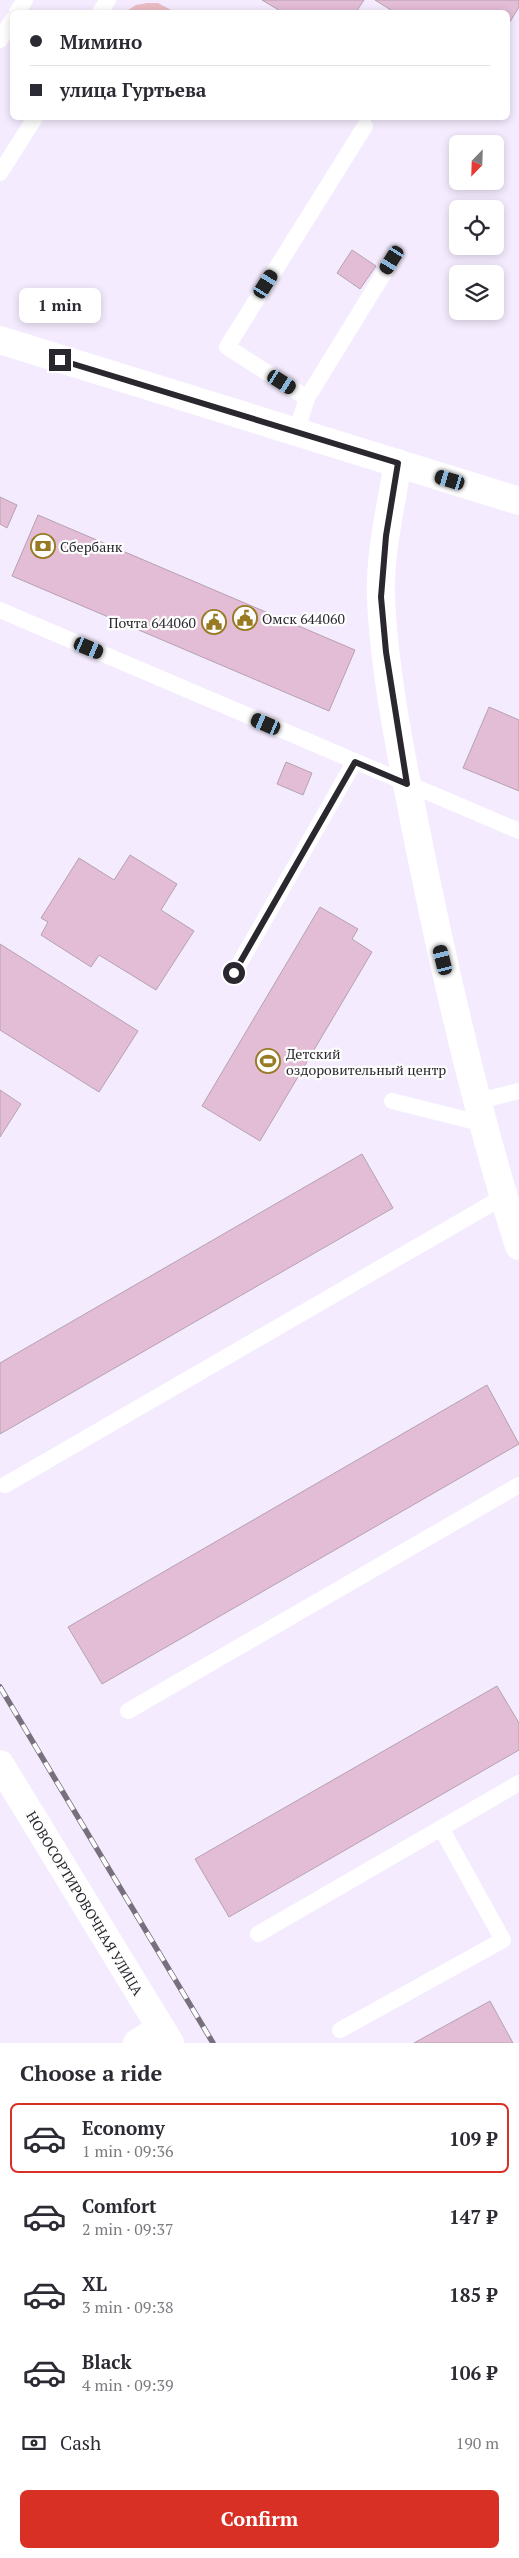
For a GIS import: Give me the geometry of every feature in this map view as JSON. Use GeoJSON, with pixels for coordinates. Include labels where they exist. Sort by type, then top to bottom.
{"type":"FeatureCollection","features":[{"type":"Feature","properties":{"kind":"street"},"geometry":{"type":"LineString","coordinates":[[0,340],[519,501]]}},
{"type":"Feature","properties":{"kind":"street"},"geometry":{"type":"LineString","coordinates":[[398,463],[386,536],[381,597],[386,652],[407,784],[438,942],[504,1197],[519,1246]]}},
{"type":"Feature","properties":{"kind":"street","name":"НОВОСОРТИРОВОЧНАЯ УЛИЦА"},"geometry":{"type":"LineString","coordinates":[[0,1764],[166,2035]]}},
{"type":"Feature","properties":{"kind":"street"},"geometry":{"type":"LineString","coordinates":[[137,2043],[166,2035]]}},
{"type":"Feature","properties":{"kind":"lane"},"geometry":{"type":"LineString","coordinates":[[0,40],[10,23]]}},
{"type":"Feature","properties":{"kind":"lane"},"geometry":{"type":"LineString","coordinates":[[0,173],[34,120]]}},
{"type":"Feature","properties":{"kind":"lane"},"geometry":{"type":"LineString","coordinates":[[307,398],[227,348],[365,126]]}},
{"type":"Feature","properties":{"kind":"lane"},"geometry":{"type":"LineString","coordinates":[[296,433],[307,398],[392,260]]}},
{"type":"Feature","properties":{"kind":"lane"},"geometry":{"type":"LineString","coordinates":[[0,610],[519,831]]}},
{"type":"Feature","properties":{"kind":"lane"},"geometry":{"type":"LineString","coordinates":[[234,973],[355,762]]}},
{"type":"Feature","properties":{"kind":"lane"},"geometry":{"type":"LineString","coordinates":[[392,1101],[482,1113],[501,1094],[519,1091]]}},
{"type":"Feature","properties":{"kind":"lane"},"geometry":{"type":"LineString","coordinates":[[5,1485],[504,1197]]}},
{"type":"Feature","properties":{"kind":"lane"},"geometry":{"type":"LineString","coordinates":[[128,1711],[519,1485]]}},
{"type":"Feature","properties":{"kind":"lane"},"geometry":{"type":"LineString","coordinates":[[258,1934],[519,1783]]}},
{"type":"Feature","properties":{"kind":"lane"},"geometry":{"type":"LineString","coordinates":[[340,2030],[503,1940],[441,1828]]}},
{"type":"Feature","properties":{"kind":"shaded area"},"geometry":{"type":"Polygon","coordinates":[[[158,3],[171,10],[128,10],[136,5],[158,3]]]}},
{"type":"Feature","properties":{"kind":"building"},"geometry":{"type":"Polygon","coordinates":[[[262,0],[364,0],[357,10],[279,10],[262,0]]]}},
{"type":"Feature","properties":{"kind":"building"},"geometry":{"type":"Polygon","coordinates":[[[375,0],[519,0],[519,7],[510,22],[510,10],[391,10],[375,0]]]}},
{"type":"Feature","properties":{"kind":"building"},"geometry":{"type":"Polygon","coordinates":[[[352,250],[376,266],[360,289],[337,273],[352,250]]]}},
{"type":"Feature","properties":{"kind":"building"},"geometry":{"type":"Polygon","coordinates":[[[0,497],[17,505],[7,528],[0,524],[0,497]]]}},
{"type":"Feature","properties":{"kind":"building"},"geometry":{"type":"Polygon","coordinates":[[[38,515],[355,650],[329,711],[12,576],[38,515]]]}},
{"type":"Feature","properties":{"kind":"building"},"geometry":{"type":"Polygon","coordinates":[[[489,707],[519,720],[519,791],[463,768],[489,707]]]}},
{"type":"Feature","properties":{"kind":"building"},"geometry":{"type":"Polygon","coordinates":[[[286,762],[312,773],[303,795],[277,784],[286,762]]]}},
{"type":"Feature","properties":{"kind":"building"},"geometry":{"type":"Polygon","coordinates":[[[130,855],[177,884],[161,910],[194,931],[156,990],[99,955],[91,967],[41,935],[48,922],[41,918],[79,858],[114,880],[130,855]]]}},
{"type":"Feature","properties":{"kind":"building","name":"Детский оздоровительный центр"},"geometry":{"type":"Polygon","coordinates":[[[320,907],[358,929],[352,939],[372,952],[260,1141],[202,1106],[320,907]]]}},
{"type":"Feature","properties":{"kind":"building"},"geometry":{"type":"Polygon","coordinates":[[[0,944],[138,1031],[99,1092],[0,1030],[0,944]]]}},
{"type":"Feature","properties":{"kind":"building"},"geometry":{"type":"Polygon","coordinates":[[[0,1090],[21,1104],[0,1137],[0,1090]]]}},
{"type":"Feature","properties":{"kind":"building"},"geometry":{"type":"Polygon","coordinates":[[[362,1154],[393,1208],[0,1434],[0,1363],[362,1154]]]}},
{"type":"Feature","properties":{"kind":"building"},"geometry":{"type":"Polygon","coordinates":[[[487,1385],[519,1444],[102,1684],[68,1627],[487,1385]]]}},
{"type":"Feature","properties":{"kind":"building"},"geometry":{"type":"Polygon","coordinates":[[[497,1686],[519,1723],[519,1750],[229,1917],[195,1859],[497,1686]]]}},
{"type":"Feature","properties":{"kind":"building"},"geometry":{"type":"Polygon","coordinates":[[[490,2001],[513,2043],[414,2043],[490,2001]]]}},
{"type":"Feature","properties":{"kind":"railway"},"geometry":{"type":"LineString","coordinates":[[0,1687],[213,2043]]}},
{"type":"Feature","properties":{"kind":"place","name":"Сбербанк"},"geometry":{"type":"Point","coordinates":[43,546]}},
{"type":"Feature","properties":{"kind":"place","name":"Омск 644060"},"geometry":{"type":"Point","coordinates":[245,618]}},
{"type":"Feature","properties":{"kind":"place","name":"Почта 644060"},"geometry":{"type":"Point","coordinates":[214,622]}},
{"type":"Feature","properties":{"kind":"place","name":"Детский оздоровительный центр"},"geometry":{"type":"Point","coordinates":[268,1061]}},
{"type":"Feature","properties":{"kind":"route"},"geometry":{"type":"LineString","coordinates":[[60,360],[398,463],[386,536],[381,597],[386,652],[407,784],[355,762],[234,973]]}}]}
